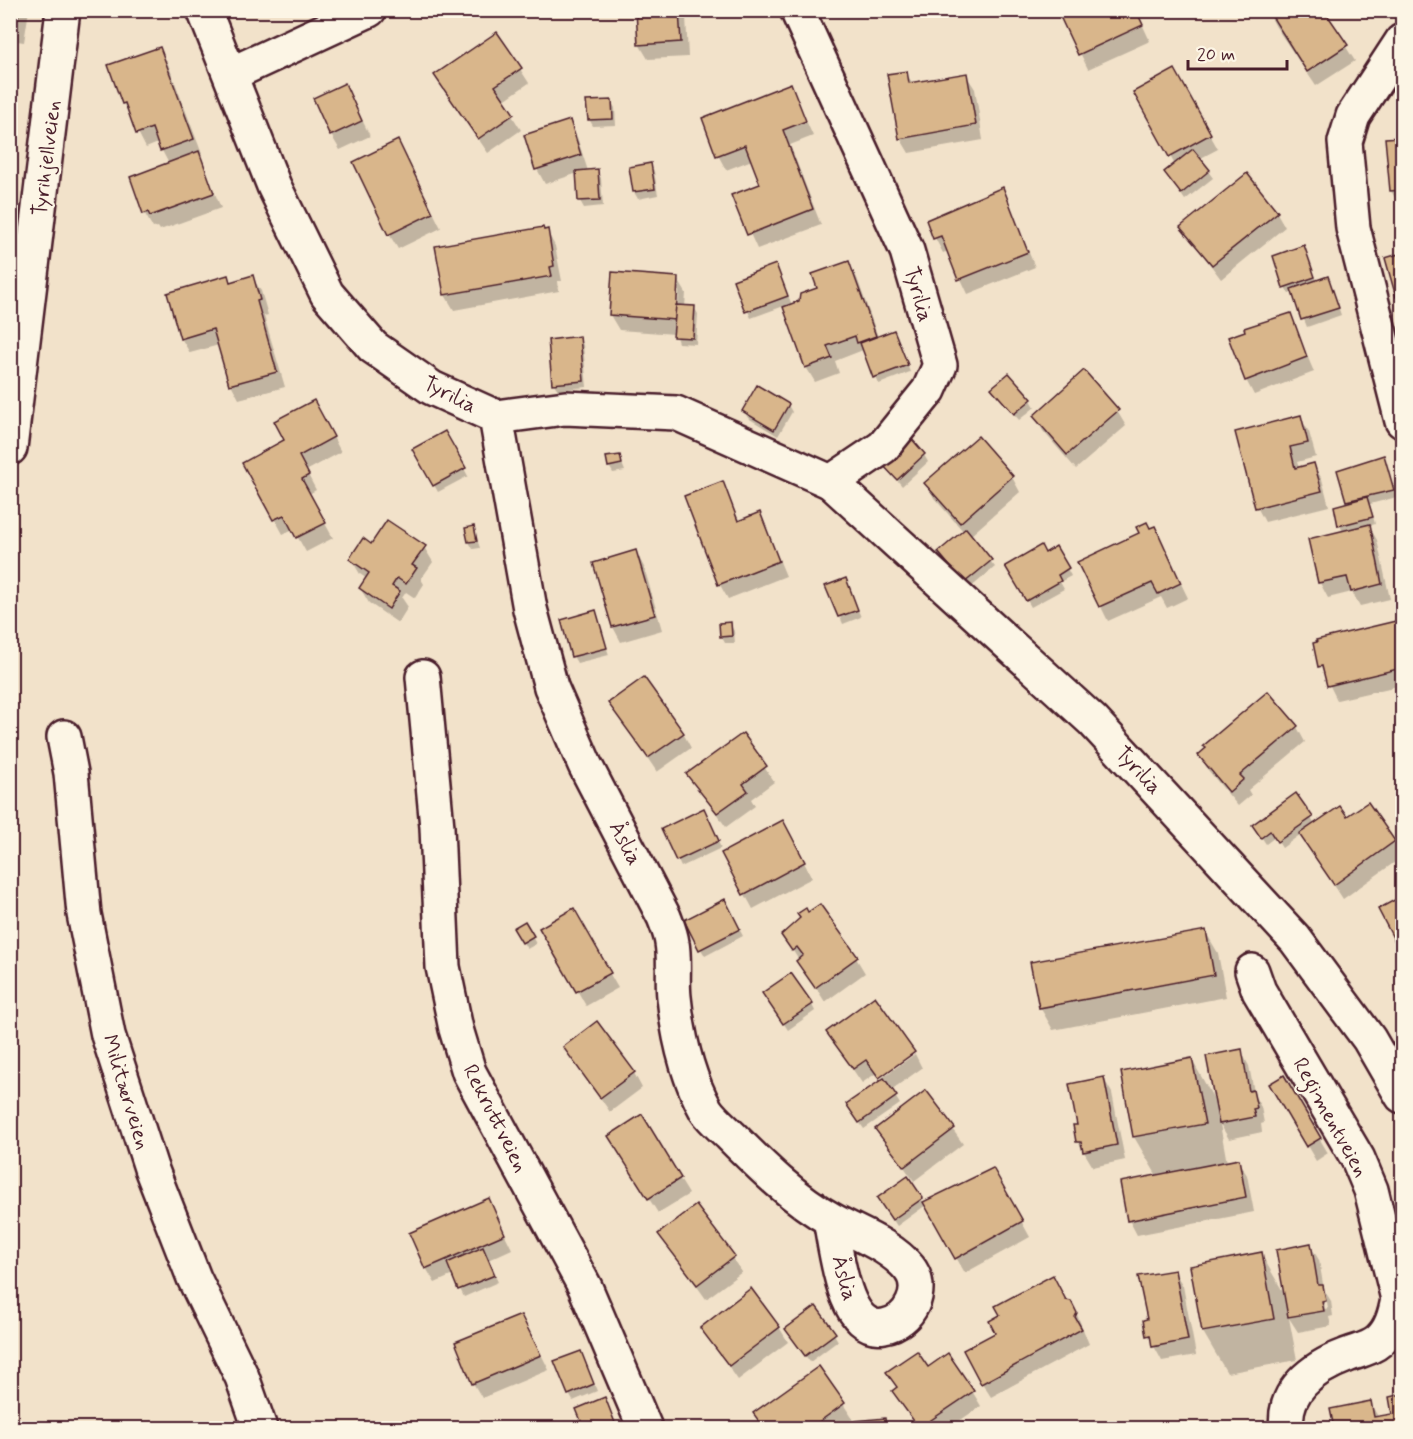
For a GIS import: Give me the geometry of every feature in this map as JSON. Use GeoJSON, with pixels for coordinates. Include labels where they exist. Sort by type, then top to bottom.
{"type":"FeatureCollection","features":[{"type":"Feature","properties":{"kind":"street","name":"Tyrihjellveien"},"geometry":{"type":"LineString","coordinates":[[10,447],[63,10]]}},
{"type":"Feature","properties":{"kind":"street","name":"Tyrilia"},"geometry":{"type":"LineString","coordinates":[[204,10],[274,186],[327,294],[373,347],[432,388],[496,417],[566,408],[676,413],[831,482],[1093,721],[1295,939],[1370,1039],[1402,1096]]}},
{"type":"Feature","properties":{"kind":"street"},"geometry":{"type":"LineString","coordinates":[[231,74],[369,10]]}},
{"type":"Feature","properties":{"kind":"street","name":"Tyrilia"},"geometry":{"type":"LineString","coordinates":[[797,10],[907,251],[940,365],[929,390],[883,447],[831,482]]}},
{"type":"Feature","properties":{"kind":"street"},"geometry":{"type":"LineString","coordinates":[[1402,41],[1353,116],[1345,142],[1353,228],[1402,421]]}},
{"type":"Feature","properties":{"kind":"street","name":"Åslia"},"geometry":{"type":"LineString","coordinates":[[496,417],[530,609],[551,687],[585,765],[664,917],[672,942],[674,997],[690,1078],[708,1112],[764,1169],[830,1219]]}},
{"type":"Feature","properties":{"kind":"street","name":"Rekruttveien"},"geometry":{"type":"LineString","coordinates":[[423,676],[437,827],[443,967],[456,1029],[469,1072],[585,1287],[645,1428]]}},
{"type":"Feature","properties":{"kind":"street","name":"Militærveien"},"geometry":{"type":"LineString","coordinates":[[64,737],[71,773],[84,914],[108,1035],[155,1179],[194,1278],[242,1377],[260,1428]]}},
{"type":"Feature","properties":{"kind":"street","name":"Regimentveien"},"geometry":{"type":"LineString","coordinates":[[1252,971],[1259,991],[1358,1159],[1371,1190],[1398,1299],[1395,1316],[1378,1341],[1320,1367],[1291,1395],[1286,1408],[1287,1428]]}},
{"type":"Feature","properties":{"kind":"building"},"geometry":{"type":"Polygon","coordinates":[[[10,10],[19,10],[16,28],[10,27],[10,10]]]}},
{"type":"Feature","properties":{"kind":"building"},"geometry":{"type":"Polygon","coordinates":[[[636,10],[679,10],[681,42],[638,45],[636,10]]]}},
{"type":"Feature","properties":{"kind":"building"},"geometry":{"type":"Polygon","coordinates":[[[1057,10],[1136,10],[1143,25],[1078,55],[1057,10]]]}},
{"type":"Feature","properties":{"kind":"building"},"geometry":{"type":"Polygon","coordinates":[[[1268,10],[1324,10],[1348,45],[1307,72],[1268,10]]]}},
{"type":"Feature","properties":{"kind":"building"},"geometry":{"type":"Polygon","coordinates":[[[497,32],[522,68],[495,86],[514,114],[478,139],[434,75],[497,32]]]}},
{"type":"Feature","properties":{"kind":"building"},"geometry":{"type":"Polygon","coordinates":[[[160,47],[194,139],[160,151],[152,128],[136,134],[108,65],[160,47]]]}},
{"type":"Feature","properties":{"kind":"building"},"geometry":{"type":"Polygon","coordinates":[[[1175,69],[1211,134],[1169,157],[1133,92],[1175,69]]]}},
{"type":"Feature","properties":{"kind":"building"},"geometry":{"type":"Polygon","coordinates":[[[907,71],[909,83],[967,73],[976,125],[899,139],[887,74],[907,71]]]}},
{"type":"Feature","properties":{"kind":"building"},"geometry":{"type":"Polygon","coordinates":[[[345,83],[362,121],[330,136],[313,98],[345,83]]]}},
{"type":"Feature","properties":{"kind":"building"},"geometry":{"type":"Polygon","coordinates":[[[791,83],[806,121],[783,130],[813,209],[747,235],[731,195],[760,184],[745,145],[716,156],[702,118],[791,83]]]}},
{"type":"Feature","properties":{"kind":"building"},"geometry":{"type":"Polygon","coordinates":[[[612,100],[613,119],[588,120],[586,101],[612,100]]]}},
{"type":"Feature","properties":{"kind":"building"},"geometry":{"type":"Polygon","coordinates":[[[570,120],[581,155],[535,170],[524,135],[570,120]]]}},
{"type":"Feature","properties":{"kind":"building"},"geometry":{"type":"Polygon","coordinates":[[[1402,137],[1402,190],[1390,191],[1385,138],[1402,137]]]}},
{"type":"Feature","properties":{"kind":"building"},"geometry":{"type":"Polygon","coordinates":[[[398,140],[433,213],[388,235],[353,162],[398,140]]]}},
{"type":"Feature","properties":{"kind":"building"},"geometry":{"type":"Polygon","coordinates":[[[1193,149],[1210,170],[1181,194],[1164,172],[1193,149]]]}},
{"type":"Feature","properties":{"kind":"building"},"geometry":{"type":"Polygon","coordinates":[[[199,151],[214,193],[150,216],[148,212],[143,214],[130,177],[199,151]]]}},
{"type":"Feature","properties":{"kind":"building"},"geometry":{"type":"Polygon","coordinates":[[[651,163],[655,189],[633,192],[629,167],[651,163]]]}},
{"type":"Feature","properties":{"kind":"building"},"geometry":{"type":"Polygon","coordinates":[[[598,169],[600,200],[578,201],[576,171],[598,169]]]}},
{"type":"Feature","properties":{"kind":"building"},"geometry":{"type":"Polygon","coordinates":[[[1247,173],[1278,212],[1212,265],[1180,227],[1247,173]]]}},
{"type":"Feature","properties":{"kind":"building"},"geometry":{"type":"Polygon","coordinates":[[[1003,187],[1028,252],[958,280],[941,236],[933,239],[926,220],[1003,187]]]}},
{"type":"Feature","properties":{"kind":"building"},"geometry":{"type":"Polygon","coordinates":[[[543,227],[544,230],[548,229],[554,266],[550,267],[552,276],[444,295],[435,246],[543,227]]]}},
{"type":"Feature","properties":{"kind":"building"},"geometry":{"type":"Polygon","coordinates":[[[1304,245],[1315,277],[1283,288],[1273,256],[1304,245]]]}},
{"type":"Feature","properties":{"kind":"building"},"geometry":{"type":"Polygon","coordinates":[[[1402,253],[1402,295],[1396,297],[1385,258],[1402,253]]]}},
{"type":"Feature","properties":{"kind":"building"},"geometry":{"type":"Polygon","coordinates":[[[849,261],[876,336],[857,343],[855,336],[827,346],[832,358],[805,368],[783,307],[799,301],[800,294],[817,288],[812,274],[849,261]]]}},
{"type":"Feature","properties":{"kind":"building"},"geometry":{"type":"Polygon","coordinates":[[[776,264],[788,296],[745,312],[733,280],[776,264]]]}},
{"type":"Feature","properties":{"kind":"building"},"geometry":{"type":"Polygon","coordinates":[[[612,272],[678,277],[676,320],[609,315],[612,272]]]}},
{"type":"Feature","properties":{"kind":"building"},"geometry":{"type":"Polygon","coordinates":[[[228,275],[230,282],[253,275],[260,300],[257,301],[277,372],[229,385],[213,329],[180,339],[167,293],[228,275]]]}},
{"type":"Feature","properties":{"kind":"building"},"geometry":{"type":"Polygon","coordinates":[[[1328,276],[1339,308],[1301,320],[1291,289],[1328,276]]]}},
{"type":"Feature","properties":{"kind":"building"},"geometry":{"type":"Polygon","coordinates":[[[676,305],[695,306],[693,338],[673,337],[676,305]]]}},
{"type":"Feature","properties":{"kind":"building"},"geometry":{"type":"Polygon","coordinates":[[[1291,313],[1307,357],[1245,381],[1228,337],[1245,331],[1244,328],[1291,313]]]}},
{"type":"Feature","properties":{"kind":"building"},"geometry":{"type":"Polygon","coordinates":[[[894,330],[908,365],[873,378],[860,343],[894,330]]]}},
{"type":"Feature","properties":{"kind":"building"},"geometry":{"type":"Polygon","coordinates":[[[580,336],[584,381],[552,384],[548,340],[580,336]]]}},
{"type":"Feature","properties":{"kind":"building"},"geometry":{"type":"Polygon","coordinates":[[[1084,370],[1119,410],[1067,455],[1033,416],[1084,370]]]}},
{"type":"Feature","properties":{"kind":"building"},"geometry":{"type":"Polygon","coordinates":[[[1009,373],[1032,399],[1014,414],[991,388],[1009,373]]]}},
{"type":"Feature","properties":{"kind":"building"},"geometry":{"type":"Polygon","coordinates":[[[757,385],[789,404],[774,430],[742,411],[757,385]]]}},
{"type":"Feature","properties":{"kind":"building"},"geometry":{"type":"Polygon","coordinates":[[[314,400],[334,437],[299,456],[309,475],[302,479],[326,523],[296,538],[284,515],[273,520],[242,463],[284,440],[274,421],[314,400]]]}},
{"type":"Feature","properties":{"kind":"building"},"geometry":{"type":"Polygon","coordinates":[[[1301,415],[1308,443],[1290,447],[1295,468],[1314,463],[1322,491],[1255,508],[1235,432],[1301,415]]]}},
{"type":"Feature","properties":{"kind":"building"},"geometry":{"type":"Polygon","coordinates":[[[445,431],[466,468],[433,486],[412,449],[445,431]]]}},
{"type":"Feature","properties":{"kind":"building"},"geometry":{"type":"Polygon","coordinates":[[[978,436],[1013,476],[960,523],[924,483],[978,436]]]}},
{"type":"Feature","properties":{"kind":"building"},"geometry":{"type":"Polygon","coordinates":[[[910,437],[925,454],[897,480],[881,463],[910,437]]]}},
{"type":"Feature","properties":{"kind":"building"},"geometry":{"type":"Polygon","coordinates":[[[620,455],[622,464],[608,467],[606,457],[620,455]]]}},
{"type":"Feature","properties":{"kind":"building"},"geometry":{"type":"Polygon","coordinates":[[[1384,455],[1394,490],[1346,501],[1337,470],[1384,455]]]}},
{"type":"Feature","properties":{"kind":"building"},"geometry":{"type":"Polygon","coordinates":[[[723,481],[738,521],[760,512],[779,561],[718,585],[684,496],[723,481]]]}},
{"type":"Feature","properties":{"kind":"building"},"geometry":{"type":"Polygon","coordinates":[[[1367,497],[1373,517],[1338,526],[1334,506],[1367,497]]]}},
{"type":"Feature","properties":{"kind":"building"},"geometry":{"type":"Polygon","coordinates":[[[387,520],[426,546],[412,565],[417,568],[406,584],[397,578],[392,586],[400,591],[389,609],[359,588],[369,573],[349,559],[363,538],[371,544],[387,520]]]}},
{"type":"Feature","properties":{"kind":"building"},"geometry":{"type":"Polygon","coordinates":[[[1147,522],[1150,528],[1155,526],[1181,583],[1158,594],[1152,583],[1099,607],[1077,562],[1139,533],[1136,527],[1147,522]]]}},
{"type":"Feature","properties":{"kind":"building"},"geometry":{"type":"Polygon","coordinates":[[[1370,524],[1382,584],[1351,592],[1347,577],[1318,583],[1308,539],[1370,524]]]}},
{"type":"Feature","properties":{"kind":"building"},"geometry":{"type":"Polygon","coordinates":[[[474,526],[477,541],[468,542],[465,528],[474,526]]]}},
{"type":"Feature","properties":{"kind":"building"},"geometry":{"type":"Polygon","coordinates":[[[966,528],[992,560],[964,583],[938,552],[966,528]]]}},
{"type":"Feature","properties":{"kind":"building"},"geometry":{"type":"Polygon","coordinates":[[[1041,545],[1045,553],[1056,546],[1069,568],[1058,575],[1061,581],[1026,601],[1005,566],[1041,545]]]}},
{"type":"Feature","properties":{"kind":"building"},"geometry":{"type":"Polygon","coordinates":[[[636,550],[655,615],[612,627],[593,563],[636,550]]]}},
{"type":"Feature","properties":{"kind":"building"},"geometry":{"type":"Polygon","coordinates":[[[846,578],[858,610],[838,617],[825,586],[846,578]]]}},
{"type":"Feature","properties":{"kind":"building"},"geometry":{"type":"Polygon","coordinates":[[[596,610],[607,648],[571,657],[561,620],[596,610]]]}},
{"type":"Feature","properties":{"kind":"building"},"geometry":{"type":"Polygon","coordinates":[[[1400,620],[1402,668],[1327,686],[1322,666],[1318,667],[1313,643],[1317,642],[1316,640],[1400,620]]]}},
{"type":"Feature","properties":{"kind":"building"},"geometry":{"type":"Polygon","coordinates":[[[731,622],[732,636],[720,637],[719,623],[731,622]]]}},
{"type":"Feature","properties":{"kind":"building"},"geometry":{"type":"Polygon","coordinates":[[[644,677],[684,733],[648,758],[608,703],[644,677]]]}},
{"type":"Feature","properties":{"kind":"building"},"geometry":{"type":"Polygon","coordinates":[[[1268,691],[1298,726],[1240,775],[1244,779],[1229,792],[1198,755],[1206,748],[1203,746],[1268,691]]]}},
{"type":"Feature","properties":{"kind":"building"},"geometry":{"type":"Polygon","coordinates":[[[743,733],[767,766],[743,784],[748,791],[717,813],[686,774],[743,733]]]}},
{"type":"Feature","properties":{"kind":"building"},"geometry":{"type":"Polygon","coordinates":[[[1296,793],[1313,817],[1277,842],[1270,831],[1261,838],[1252,825],[1296,793]]]}},
{"type":"Feature","properties":{"kind":"building"},"geometry":{"type":"Polygon","coordinates":[[[1368,802],[1395,841],[1334,885],[1299,834],[1340,806],[1347,816],[1368,802]]]}},
{"type":"Feature","properties":{"kind":"building"},"geometry":{"type":"Polygon","coordinates":[[[704,808],[719,841],[676,861],[661,829],[704,808]]]}},
{"type":"Feature","properties":{"kind":"building"},"geometry":{"type":"Polygon","coordinates":[[[783,820],[805,862],[743,895],[721,853],[783,820]]]}},
{"type":"Feature","properties":{"kind":"building"},"geometry":{"type":"Polygon","coordinates":[[[1402,896],[1402,955],[1378,909],[1402,896]]]}},
{"type":"Feature","properties":{"kind":"building"},"geometry":{"type":"Polygon","coordinates":[[[725,899],[740,929],[699,950],[684,920],[725,899]]]}},
{"type":"Feature","properties":{"kind":"building"},"geometry":{"type":"Polygon","coordinates":[[[820,904],[858,957],[815,988],[796,961],[803,955],[797,947],[792,951],[781,935],[800,918],[797,914],[806,908],[808,912],[820,904]]]}},
{"type":"Feature","properties":{"kind":"building"},"geometry":{"type":"Polygon","coordinates":[[[574,908],[611,973],[576,992],[539,928],[574,908]]]}},
{"type":"Feature","properties":{"kind":"building"},"geometry":{"type":"Polygon","coordinates":[[[525,921],[534,936],[522,943],[513,928],[525,921]]]}},
{"type":"Feature","properties":{"kind":"building"},"geometry":{"type":"Polygon","coordinates":[[[1206,930],[1214,975],[1039,1008],[1030,962],[1206,930]]]}},
{"type":"Feature","properties":{"kind":"building"},"geometry":{"type":"Polygon","coordinates":[[[791,973],[813,1004],[783,1024],[762,993],[791,973]]]}},
{"type":"Feature","properties":{"kind":"building"},"geometry":{"type":"Polygon","coordinates":[[[875,996],[915,1052],[879,1078],[866,1060],[853,1069],[826,1032],[875,996]]]}},
{"type":"Feature","properties":{"kind":"building"},"geometry":{"type":"Polygon","coordinates":[[[597,1021],[635,1072],[600,1098],[563,1047],[597,1021]]]}},
{"type":"Feature","properties":{"kind":"building"},"geometry":{"type":"Polygon","coordinates":[[[1242,1049],[1249,1091],[1253,1090],[1257,1108],[1253,1109],[1255,1117],[1219,1124],[1206,1056],[1242,1049]]]}},
{"type":"Feature","properties":{"kind":"building"},"geometry":{"type":"Polygon","coordinates":[[[1192,1058],[1205,1124],[1133,1137],[1121,1072],[1192,1058]]]}},
{"type":"Feature","properties":{"kind":"building"},"geometry":{"type":"Polygon","coordinates":[[[1284,1075],[1321,1138],[1306,1147],[1269,1084],[1284,1075]]]}},
{"type":"Feature","properties":{"kind":"building"},"geometry":{"type":"Polygon","coordinates":[[[1104,1077],[1117,1145],[1083,1152],[1081,1142],[1076,1142],[1073,1125],[1077,1125],[1069,1084],[1104,1077]]]}},
{"type":"Feature","properties":{"kind":"building"},"geometry":{"type":"Polygon","coordinates":[[[884,1078],[897,1096],[859,1123],[846,1104],[884,1078]]]}},
{"type":"Feature","properties":{"kind":"building"},"geometry":{"type":"Polygon","coordinates":[[[926,1090],[955,1128],[904,1167],[875,1129],[926,1090]]]}},
{"type":"Feature","properties":{"kind":"building"},"geometry":{"type":"Polygon","coordinates":[[[642,1114],[681,1178],[648,1199],[608,1136],[642,1114]]]}},
{"type":"Feature","properties":{"kind":"building"},"geometry":{"type":"Polygon","coordinates":[[[1239,1159],[1246,1197],[1127,1221],[1120,1182],[1239,1159]]]}},
{"type":"Feature","properties":{"kind":"building"},"geometry":{"type":"Polygon","coordinates":[[[993,1168],[1023,1221],[955,1259],[923,1202],[993,1168]]]}},
{"type":"Feature","properties":{"kind":"building"},"geometry":{"type":"Polygon","coordinates":[[[908,1176],[923,1198],[892,1220],[877,1198],[908,1176]]]}},
{"type":"Feature","properties":{"kind":"building"},"geometry":{"type":"Polygon","coordinates":[[[489,1198],[505,1234],[425,1269],[409,1233],[489,1198]]]}},
{"type":"Feature","properties":{"kind":"building"},"geometry":{"type":"Polygon","coordinates":[[[696,1205],[735,1256],[697,1285],[658,1234],[696,1205]]]}},
{"type":"Feature","properties":{"kind":"building"},"geometry":{"type":"Polygon","coordinates":[[[1311,1243],[1318,1285],[1323,1285],[1326,1301],[1322,1302],[1324,1311],[1288,1317],[1276,1250],[1311,1243]]]}},
{"type":"Feature","properties":{"kind":"building"},"geometry":{"type":"Polygon","coordinates":[[[483,1247],[495,1275],[458,1290],[447,1263],[483,1247]]]}},
{"type":"Feature","properties":{"kind":"building"},"geometry":{"type":"Polygon","coordinates":[[[1262,1252],[1274,1319],[1202,1332],[1190,1266],[1262,1252]]]}},
{"type":"Feature","properties":{"kind":"building"},"geometry":{"type":"Polygon","coordinates":[[[1175,1270],[1188,1340],[1152,1347],[1150,1335],[1146,1336],[1143,1320],[1147,1319],[1138,1276],[1175,1270]]]}},
{"type":"Feature","properties":{"kind":"building"},"geometry":{"type":"Polygon","coordinates":[[[1053,1275],[1066,1300],[1071,1301],[1077,1313],[1075,1317],[1082,1329],[981,1384],[963,1350],[995,1333],[989,1321],[1000,1315],[995,1306],[1053,1275]]]}},
{"type":"Feature","properties":{"kind":"building"},"geometry":{"type":"Polygon","coordinates":[[[751,1288],[780,1327],[729,1366],[700,1328],[751,1288]]]}},
{"type":"Feature","properties":{"kind":"building"},"geometry":{"type":"Polygon","coordinates":[[[816,1306],[836,1333],[805,1356],[785,1329],[816,1306]]]}},
{"type":"Feature","properties":{"kind":"building"},"geometry":{"type":"Polygon","coordinates":[[[521,1315],[541,1355],[472,1384],[455,1342],[521,1315]]]}},
{"type":"Feature","properties":{"kind":"building"},"geometry":{"type":"Polygon","coordinates":[[[581,1351],[594,1384],[568,1395],[554,1361],[581,1351]]]}},
{"type":"Feature","properties":{"kind":"building"},"geometry":{"type":"Polygon","coordinates":[[[917,1351],[928,1367],[948,1353],[974,1391],[919,1428],[892,1391],[897,1387],[886,1372],[917,1351]]]}},
{"type":"Feature","properties":{"kind":"building"},"geometry":{"type":"Polygon","coordinates":[[[819,1366],[845,1403],[816,1424],[820,1428],[764,1428],[753,1413],[819,1366]]]}},
{"type":"Feature","properties":{"kind":"building"},"geometry":{"type":"Polygon","coordinates":[[[1402,1394],[1402,1428],[1334,1428],[1330,1409],[1371,1401],[1374,1417],[1392,1414],[1389,1397],[1402,1394]]]}},
{"type":"Feature","properties":{"kind":"building"},"geometry":{"type":"Polygon","coordinates":[[[605,1397],[617,1428],[584,1428],[576,1409],[605,1397]]]}},
{"type":"Feature","properties":{"kind":"building"},"geometry":{"type":"Polygon","coordinates":[[[885,1418],[886,1428],[856,1428],[855,1421],[885,1418]]]}}]}
